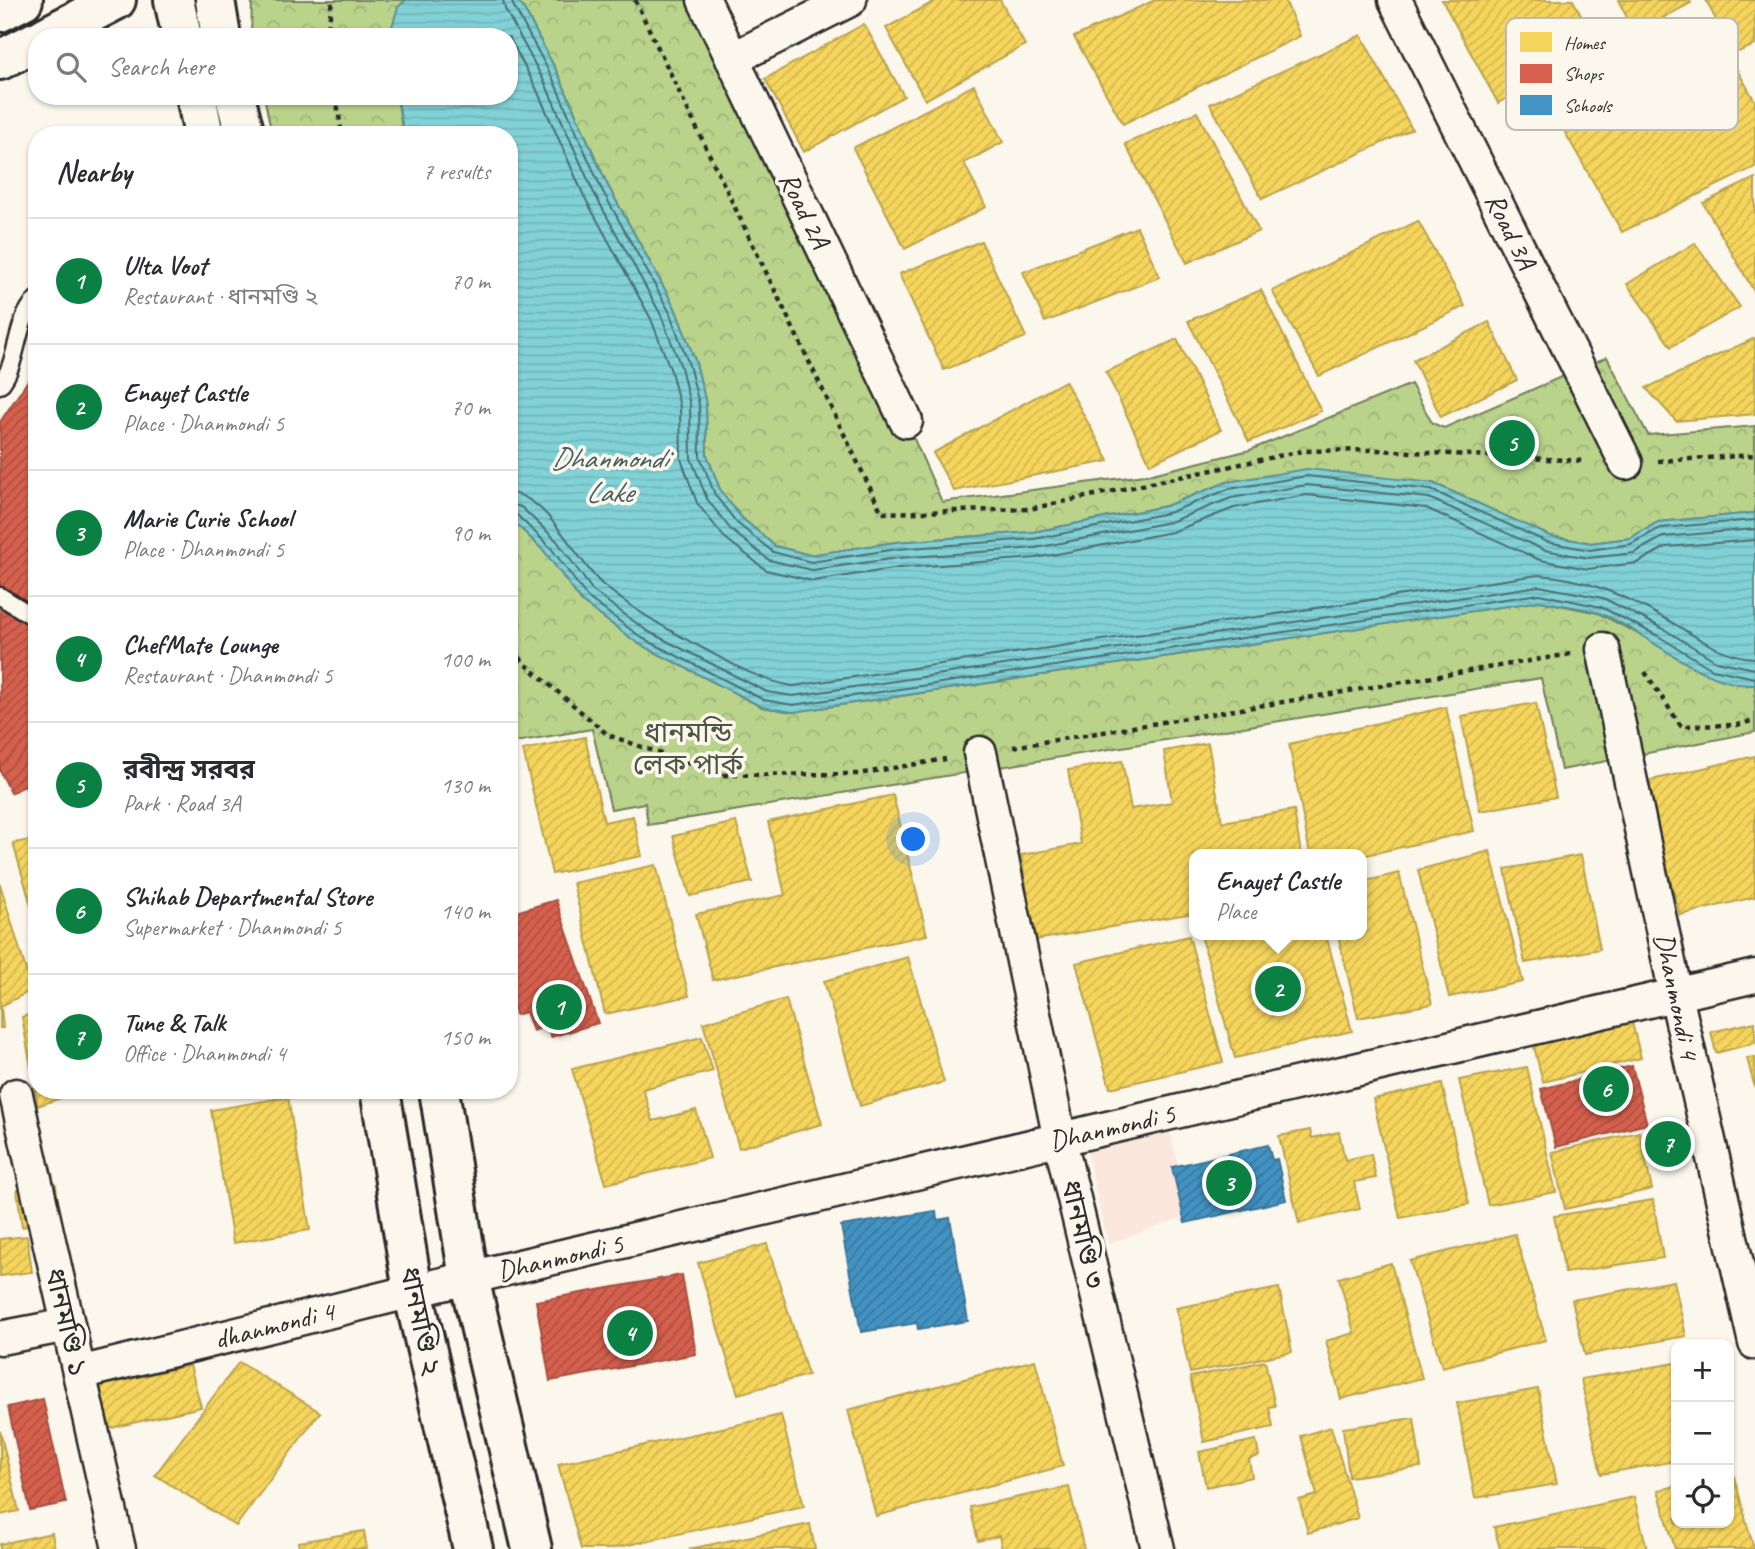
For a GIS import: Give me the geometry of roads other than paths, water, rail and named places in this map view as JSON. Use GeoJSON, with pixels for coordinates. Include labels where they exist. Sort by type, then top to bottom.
{"type":"FeatureCollection","features":[{"type":"Feature","properties":{"kind":"main road"},"geometry":{"type":"LineString","coordinates":[[0,12],[23,0]]}},
{"type":"Feature","properties":{"kind":"main road"},"geometry":{"type":"LineString","coordinates":[[62,28],[116,0]]}},
{"type":"Feature","properties":{"kind":"main road"},"geometry":{"type":"LineString","coordinates":[[174,0],[180,28]]}},
{"type":"Feature","properties":{"kind":"main road"},"geometry":{"type":"LineString","coordinates":[[215,0],[220,28]]}},
{"type":"Feature","properties":{"kind":"main road"},"geometry":{"type":"LineString","coordinates":[[0,60],[28,46]]}},
{"type":"Feature","properties":{"kind":"main road"},"geometry":{"type":"LineString","coordinates":[[198,105],[202,126]]}},
{"type":"Feature","properties":{"kind":"main road"},"geometry":{"type":"LineString","coordinates":[[237,105],[242,126]]}},
{"type":"Feature","properties":{"kind":"main road","name":"ধানমণ্ডি ২"},"geometry":{"type":"LineString","coordinates":[[381,1099],[413,1291],[473,1549]]}},
{"type":"Feature","properties":{"kind":"main road","name":"ধানমণ্ডি ২"},"geometry":{"type":"LineString","coordinates":[[440,1099],[469,1278],[532,1549]]}},
{"type":"Feature","properties":{"kind":"street","name":"Road 2A"},"geometry":{"type":"LineString","coordinates":[[704,0],[906,421]]}},
{"type":"Feature","properties":{"kind":"street"},"geometry":{"type":"LineString","coordinates":[[732,59],[850,0]]}},
{"type":"Feature","properties":{"kind":"street","name":"Road 3A"},"geometry":{"type":"LineString","coordinates":[[1395,0],[1626,463]]}},
{"type":"Feature","properties":{"kind":"street","name":"Dhanmondi 4"},"geometry":{"type":"LineString","coordinates":[[1603,649],[1676,995],[1755,1343]]}},
{"type":"Feature","properties":{"kind":"street","name":"ধানমণ্ডি ৩"},"geometry":{"type":"LineString","coordinates":[[980,753],[1060,1140],[1158,1549]]}},
{"type":"Feature","properties":{"kind":"street","name":"Dhanmondi 5"},"geometry":{"type":"LineString","coordinates":[[469,1278],[1755,976]]}},
{"type":"Feature","properties":{"kind":"street","name":"ধানমণ্ডি ১"},"geometry":{"type":"LineString","coordinates":[[16,1095],[119,1549]]}},
{"type":"Feature","properties":{"kind":"street","name":"dhanmondi 4"},"geometry":{"type":"LineString","coordinates":[[79,1373],[469,1278]]}},
{"type":"Feature","properties":{"kind":"street"},"geometry":{"type":"LineString","coordinates":[[0,1338],[68,1325]]}},
{"type":"Feature","properties":{"kind":"lane"},"geometry":{"type":"LineString","coordinates":[[0,385],[6,378],[28,315]]}},
{"type":"Feature","properties":{"kind":"lane"},"geometry":{"type":"LineString","coordinates":[[0,596],[28,613]]}},
{"type":"Feature","properties":{"kind":"water","name":"Dhanmondi Lake"},"geometry":{"type":"Polygon","coordinates":[[[406,0],[517,0],[524,9],[559,76],[607,184],[675,308],[696,363],[706,404],[707,455],[721,492],[742,518],[775,546],[810,555],[896,542],[1033,532],[1166,506],[1227,482],[1307,469],[1433,483],[1550,536],[1591,543],[1630,538],[1658,522],[1755,513],[1755,685],[1735,684],[1715,678],[1599,613],[1540,601],[793,712],[762,707],[639,644],[582,602],[545,552],[518,526],[518,126],[402,126],[399,105],[518,105],[518,28],[392,28],[398,7],[406,0]]]}},
{"type":"Feature","properties":{"kind":"place","name":"রবীন্দ্র সরবর"},"geometry":{"type":"Point","coordinates":[1512,443]}},
{"type":"Feature","properties":{"kind":"place","name":"Enayet Castle"},"geometry":{"type":"Point","coordinates":[1278,989]}},
{"type":"Feature","properties":{"kind":"place","name":"Ulta Voot"},"geometry":{"type":"Point","coordinates":[559,1007]}},
{"type":"Feature","properties":{"kind":"place","name":"Shihab Departmental Store"},"geometry":{"type":"Point","coordinates":[1606,1089]}},
{"type":"Feature","properties":{"kind":"place","name":"Tune & Talk"},"geometry":{"type":"Point","coordinates":[1668,1144]}},
{"type":"Feature","properties":{"kind":"place","name":"Marie Curie School"},"geometry":{"type":"Point","coordinates":[1229,1183]}},
{"type":"Feature","properties":{"kind":"place","name":"ChefMate Lounge"},"geometry":{"type":"Point","coordinates":[630,1333]}},
{"type":"Feature","properties":{"kind":"park label","name":"ধানমন্ডি লেক পার্ক"},"geometry":{"type":"Point","coordinates":[688,748]}}]}
